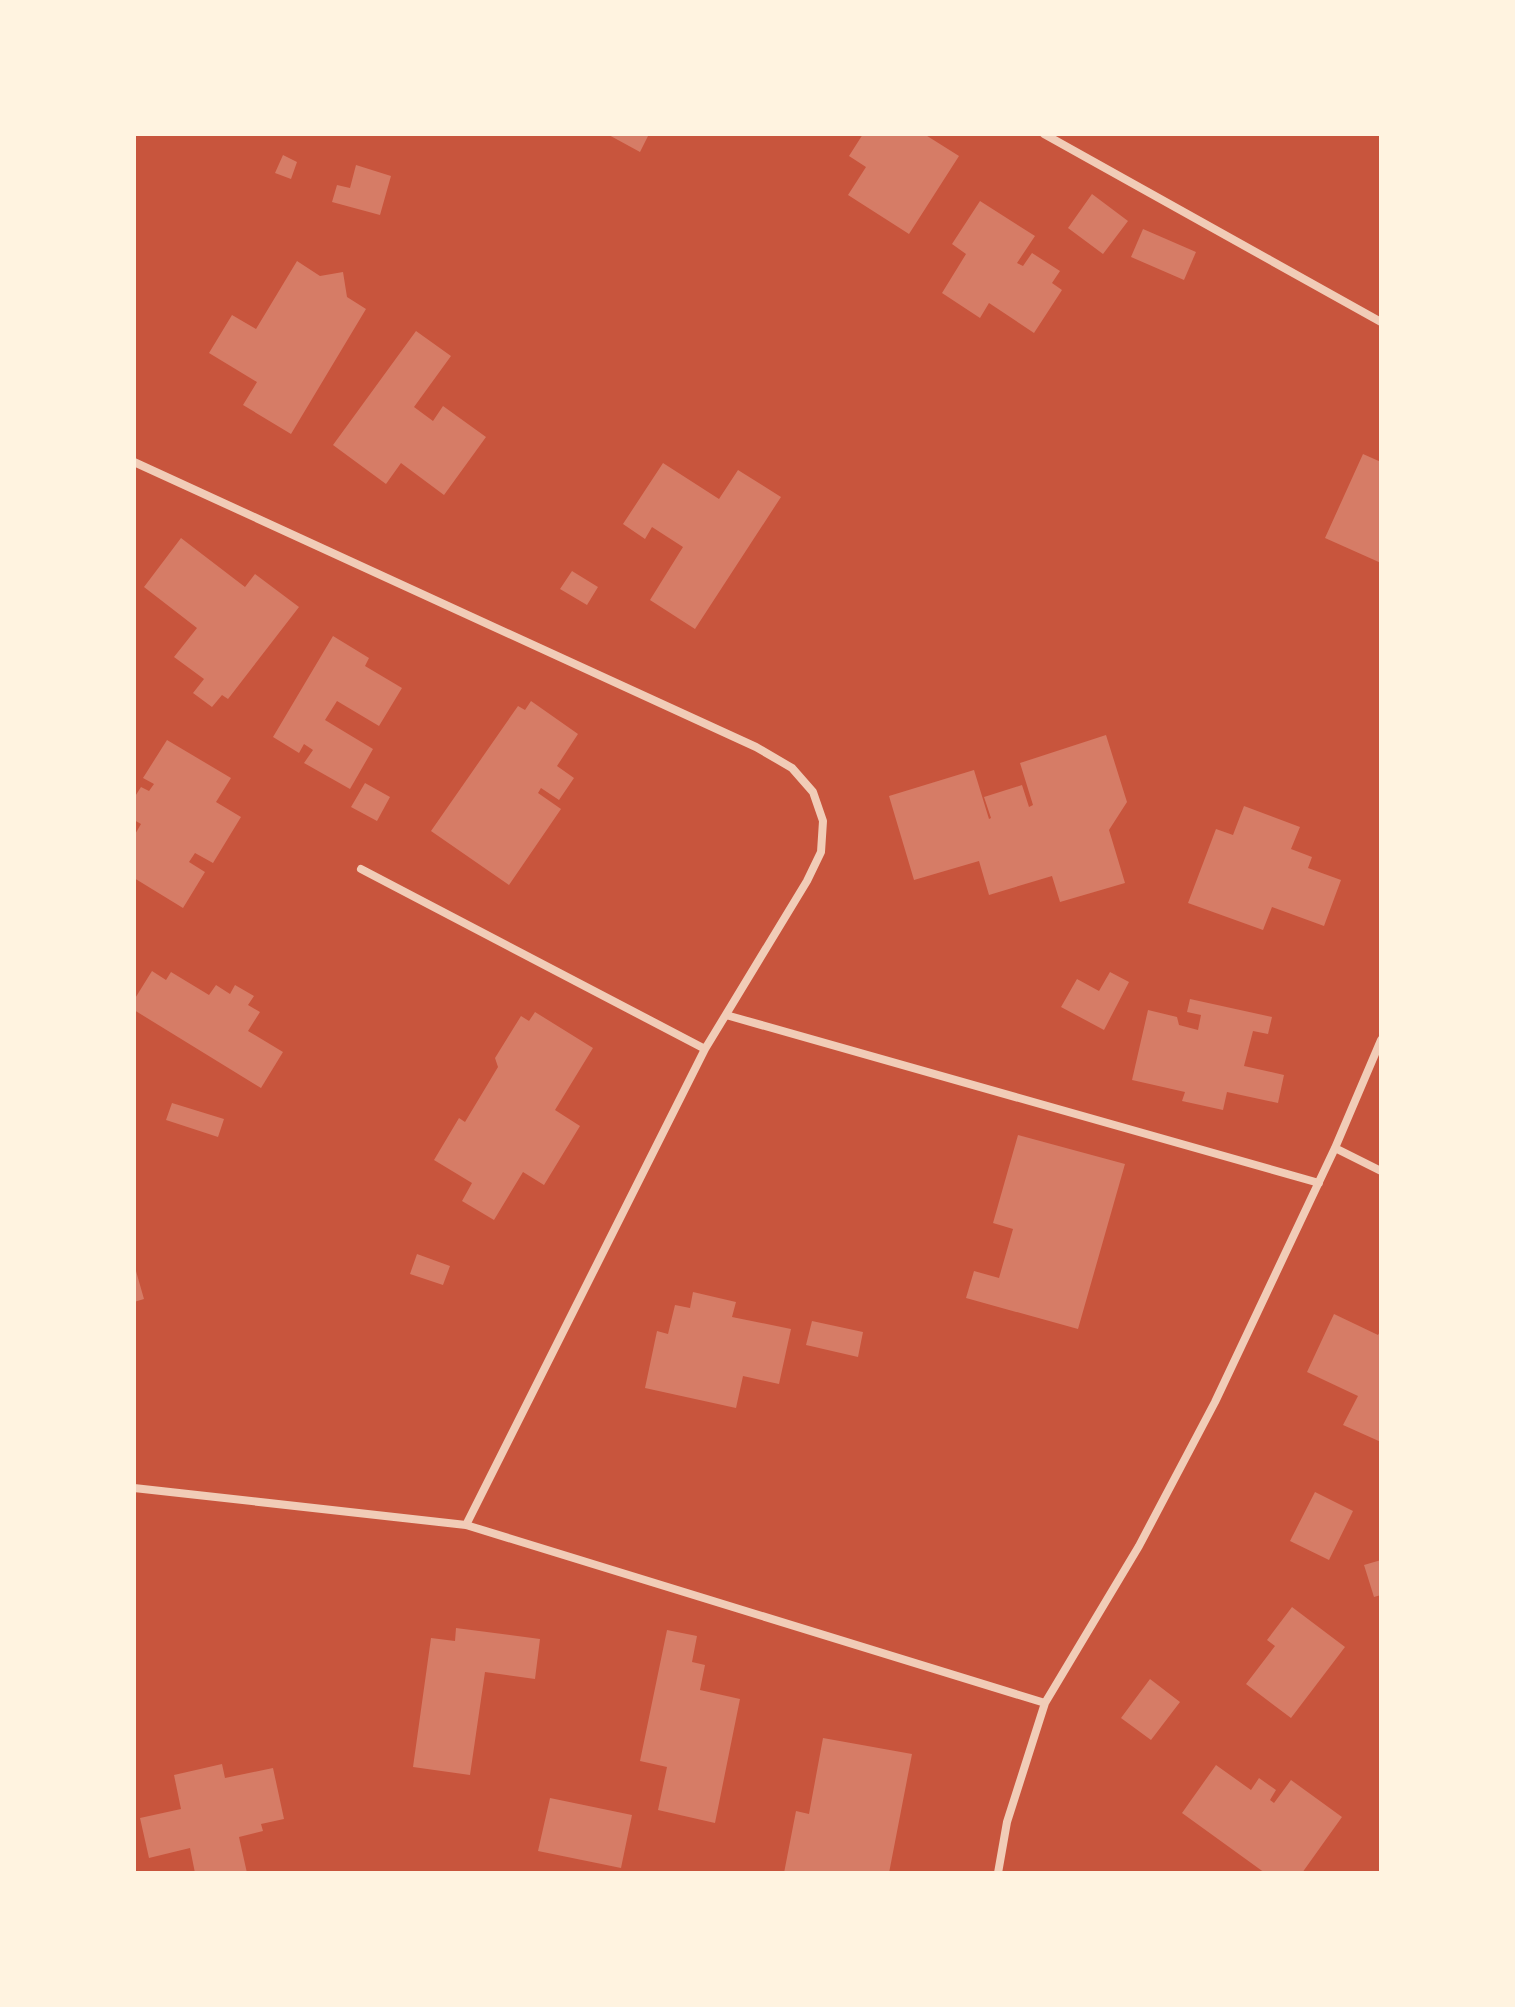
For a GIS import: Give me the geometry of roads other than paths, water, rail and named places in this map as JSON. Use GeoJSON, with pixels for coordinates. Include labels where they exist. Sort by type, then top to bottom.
{"type":"FeatureCollection","features":[{"type":"Feature","properties":{"kind":"street"},"geometry":{"type":"LineString","coordinates":[[1044,134],[1381,322]]}},
{"type":"Feature","properties":{"kind":"street"},"geometry":{"type":"LineString","coordinates":[[134,462],[756,747],[792,768],[813,792],[823,821],[821,852],[807,881],[705,1049],[466,1525]]}},
{"type":"Feature","properties":{"kind":"street"},"geometry":{"type":"LineString","coordinates":[[361,869],[705,1049]]}},
{"type":"Feature","properties":{"kind":"street"},"geometry":{"type":"LineString","coordinates":[[726,1015],[1319,1183]]}},
{"type":"Feature","properties":{"kind":"street"},"geometry":{"type":"LineString","coordinates":[[998,1873],[1007,1822],[1045,1703],[1139,1546],[1215,1402],[1319,1183],[1381,1040]]}},
{"type":"Feature","properties":{"kind":"street"},"geometry":{"type":"LineString","coordinates":[[1335,1148],[1381,1171]]}},
{"type":"Feature","properties":{"kind":"street"},"geometry":{"type":"LineString","coordinates":[[134,1488],[466,1525],[1045,1703]]}}]}
